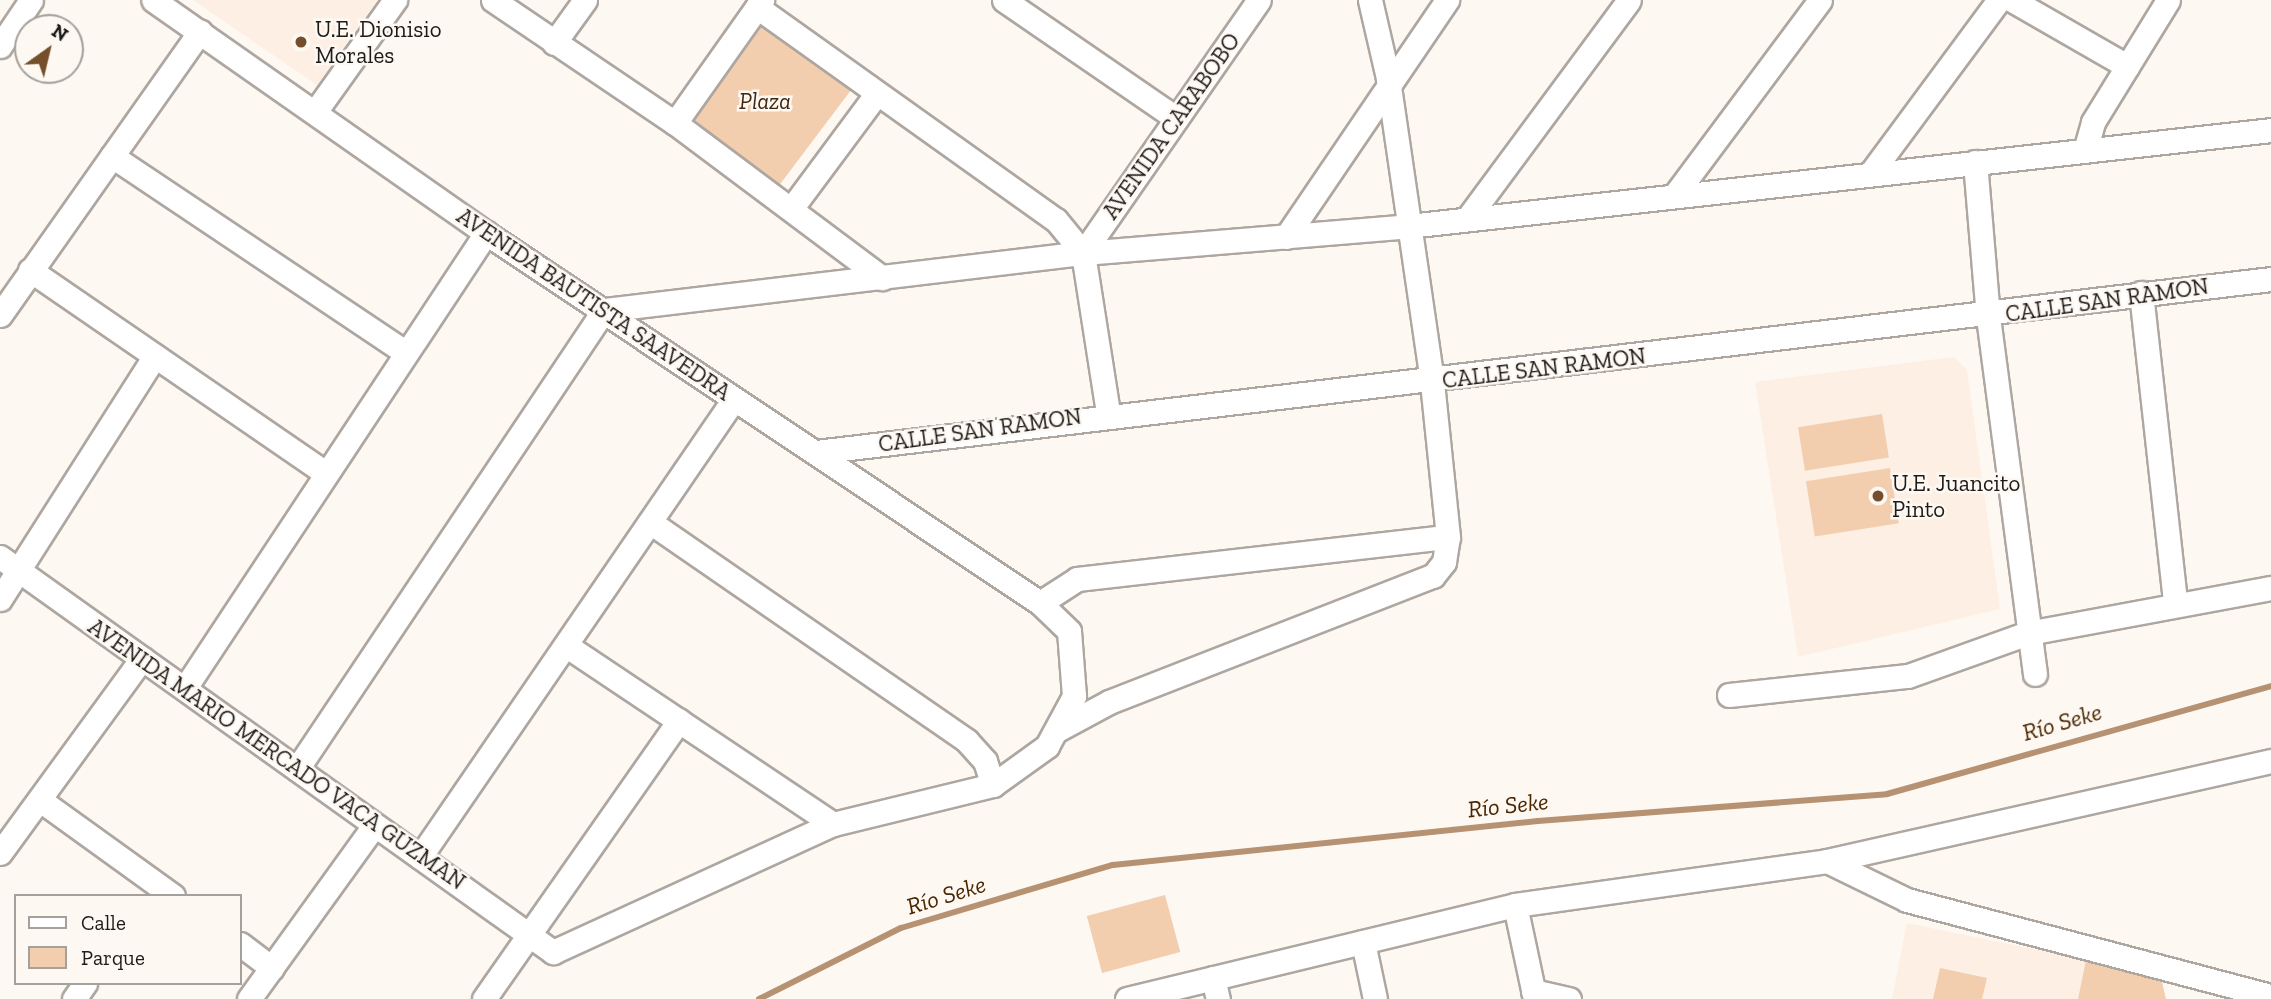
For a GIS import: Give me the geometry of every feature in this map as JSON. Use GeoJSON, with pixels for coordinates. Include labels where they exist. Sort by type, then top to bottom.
{"type":"FeatureCollection","features":[{"type":"Feature","properties":{"kind":"street"},"geometry":{"type":"LineString","coordinates":[[0,46],[31,0]]}},
{"type":"Feature","properties":{"kind":"street","name":"AVENIDA BAUTISTA SAAVEDRA"},"geometry":{"type":"LineString","coordinates":[[153,0],[486,233],[1040,603],[1069,631],[1074,650],[1074,696],[1057,730]]}},
{"type":"Feature","properties":{"kind":"street"},"geometry":{"type":"LineString","coordinates":[[315,112],[395,0]]}},
{"type":"Feature","properties":{"kind":"street"},"geometry":{"type":"LineString","coordinates":[[493,0],[674,123],[882,278]]}},
{"type":"Feature","properties":{"kind":"street"},"geometry":{"type":"LineString","coordinates":[[554,43],[585,0]]}},
{"type":"Feature","properties":{"kind":"street"},"geometry":{"type":"LineString","coordinates":[[1004,0],[1176,118]]}},
{"type":"Feature","properties":{"kind":"street","name":"AVENIDA CARABOBO"},"geometry":{"type":"LineString","coordinates":[[1083,253],[1258,0]]}},
{"type":"Feature","properties":{"kind":"street"},"geometry":{"type":"LineString","coordinates":[[567,646],[833,824],[993,785],[1024,766],[1057,730],[1121,697],[1433,576],[1444,562],[1448,537],[1432,381],[1388,78],[1370,0]]}},
{"type":"Feature","properties":{"kind":"street"},"geometry":{"type":"LineString","coordinates":[[1286,237],[1388,78],[1447,0]]}},
{"type":"Feature","properties":{"kind":"street"},"geometry":{"type":"LineString","coordinates":[[1467,219],[1629,0]]}},
{"type":"Feature","properties":{"kind":"street"},"geometry":{"type":"LineString","coordinates":[[1674,196],[1821,0]]}},
{"type":"Feature","properties":{"kind":"street"},"geometry":{"type":"LineString","coordinates":[[1873,170],[1999,0]]}},
{"type":"Feature","properties":{"kind":"street"},"geometry":{"type":"LineString","coordinates":[[2012,0],[2127,66]]}},
{"type":"Feature","properties":{"kind":"street"},"geometry":{"type":"LineString","coordinates":[[2086,147],[2127,66],[2168,0]]}},
{"type":"Feature","properties":{"kind":"street"},"geometry":{"type":"LineString","coordinates":[[674,123],[759,4],[877,93],[1056,220],[1083,253],[1108,413]]}},
{"type":"Feature","properties":{"kind":"street"},"geometry":{"type":"LineString","coordinates":[[0,314],[200,32]]}},
{"type":"Feature","properties":{"kind":"street"},"geometry":{"type":"LineString","coordinates":[[791,209],[877,93]]}},
{"type":"Feature","properties":{"kind":"street"},"geometry":{"type":"LineString","coordinates":[[297,769],[604,310],[1083,253],[1409,226],[1873,170],[1975,162],[2086,147],[2271,130]]}},
{"type":"Feature","properties":{"kind":"street"},"geometry":{"type":"LineString","coordinates":[[112,156],[406,353]]}},
{"type":"Feature","properties":{"kind":"street"},"geometry":{"type":"LineString","coordinates":[[1975,162],[1988,317],[2035,674]]}},
{"type":"Feature","properties":{"kind":"street"},"geometry":{"type":"LineString","coordinates":[[185,688],[486,233]]}},
{"type":"Feature","properties":{"kind":"street"},"geometry":{"type":"LineString","coordinates":[[30,270],[325,473]]}},
{"type":"Feature","properties":{"kind":"street","name":"CALLE SAN RAMON"},"geometry":{"type":"LineString","coordinates":[[816,452],[1108,413],[1432,381],[1988,317],[2141,293],[2271,279]]}},
{"type":"Feature","properties":{"kind":"street"},"geometry":{"type":"LineString","coordinates":[[2141,293],[2175,602]]}},
{"type":"Feature","properties":{"kind":"street"},"geometry":{"type":"LineString","coordinates":[[0,599],[155,356]]}},
{"type":"Feature","properties":{"kind":"street"},"geometry":{"type":"LineString","coordinates":[[420,857],[734,399]]}},
{"type":"Feature","properties":{"kind":"street"},"geometry":{"type":"LineString","coordinates":[[650,522],[967,741],[985,761],[993,785]]}},
{"type":"Feature","properties":{"kind":"street"},"geometry":{"type":"LineString","coordinates":[[1040,603],[1077,579],[1448,537]]}},
{"type":"Feature","properties":{"kind":"street","name":"AVENIDA MARIO MERCADO VACA GUZMAN"},"geometry":{"type":"LineString","coordinates":[[0,557],[553,953],[833,824]]}},
{"type":"Feature","properties":{"kind":"street"},"geometry":{"type":"LineString","coordinates":[[1729,695],[1908,676],[2028,633],[2175,602],[2271,588]]}},
{"type":"Feature","properties":{"kind":"street"},"geometry":{"type":"LineString","coordinates":[[0,853],[142,658]]}},
{"type":"Feature","properties":{"kind":"street"},"geometry":{"type":"LineString","coordinates":[[484,999],[532,937],[679,721]]}},
{"type":"Feature","properties":{"kind":"street"},"geometry":{"type":"LineString","coordinates":[[1127,999],[1215,989],[1363,942],[1514,905],[1827,861],[2271,761]]}},
{"type":"Feature","properties":{"kind":"street"},"geometry":{"type":"LineString","coordinates":[[40,800],[159,892]]}},
{"type":"Feature","properties":{"kind":"street"},"geometry":{"type":"LineString","coordinates":[[249,999],[374,825]]}},
{"type":"Feature","properties":{"kind":"street"},"geometry":{"type":"LineString","coordinates":[[1827,861],[1907,900],[2271,996]]}},
{"type":"Feature","properties":{"kind":"street"},"geometry":{"type":"LineString","coordinates":[[1514,905],[1534,995],[1569,999]]}},
{"type":"Feature","properties":{"kind":"street"},"geometry":{"type":"LineString","coordinates":[[1363,942],[1375,999]]}},
{"type":"Feature","properties":{"kind":"street"},"geometry":{"type":"LineString","coordinates":[[242,946],[272,968]]}},
{"type":"Feature","properties":{"kind":"shaded area","name":"U.E. Dionisio Morales"},"geometry":{"type":"Polygon","coordinates":[[[193,0],[377,0],[317,85],[193,0]]]}},
{"type":"Feature","properties":{"kind":"shaded area","name":"U.E. Juancito Pinto"},"geometry":{"type":"Polygon","coordinates":[[[1954,357],[1967,370],[2000,609],[1798,657],[1755,382],[1954,357]]]}},
{"type":"Feature","properties":{"kind":"shaded area"},"geometry":{"type":"Polygon","coordinates":[[[1907,923],[2086,960],[2078,999],[1892,999],[1907,923]]]}},
{"type":"Feature","properties":{"kind":"green space","name":"Plaza"},"geometry":{"type":"Polygon","coordinates":[[[753,14],[852,89],[777,188],[678,114],[753,14]]]}},
{"type":"Feature","properties":{"kind":"green space"},"geometry":{"type":"Polygon","coordinates":[[[1882,414],[1889,457],[1805,471],[1798,427],[1882,414]]]}},
{"type":"Feature","properties":{"kind":"green space"},"geometry":{"type":"Polygon","coordinates":[[[1890,468],[1899,523],[1815,537],[1806,481],[1890,468]]]}},
{"type":"Feature","properties":{"kind":"green space"},"geometry":{"type":"Polygon","coordinates":[[[1165,895],[1180,952],[1102,973],[1087,916],[1165,895]]]}},
{"type":"Feature","properties":{"kind":"green space"},"geometry":{"type":"Polygon","coordinates":[[[2086,960],[2161,978],[2166,999],[2078,999],[2086,960]]]}},
{"type":"Feature","properties":{"kind":"green space"},"geometry":{"type":"Polygon","coordinates":[[[1940,968],[1987,978],[1982,999],[1933,999],[1940,968]]]}},
{"type":"Feature","properties":{"kind":"waterway","name":"Río Seke"},"geometry":{"type":"LineString","coordinates":[[759,999],[901,928],[1113,865],[1538,821],[1887,794],[2271,686]]}},
{"type":"Feature","properties":{"kind":"place","name":"U.E. Dionisio Morales"},"geometry":{"type":"Point","coordinates":[301,42]}},
{"type":"Feature","properties":{"kind":"place","name":"U.E. Juancito Pinto"},"geometry":{"type":"Point","coordinates":[1878,496]}}]}
